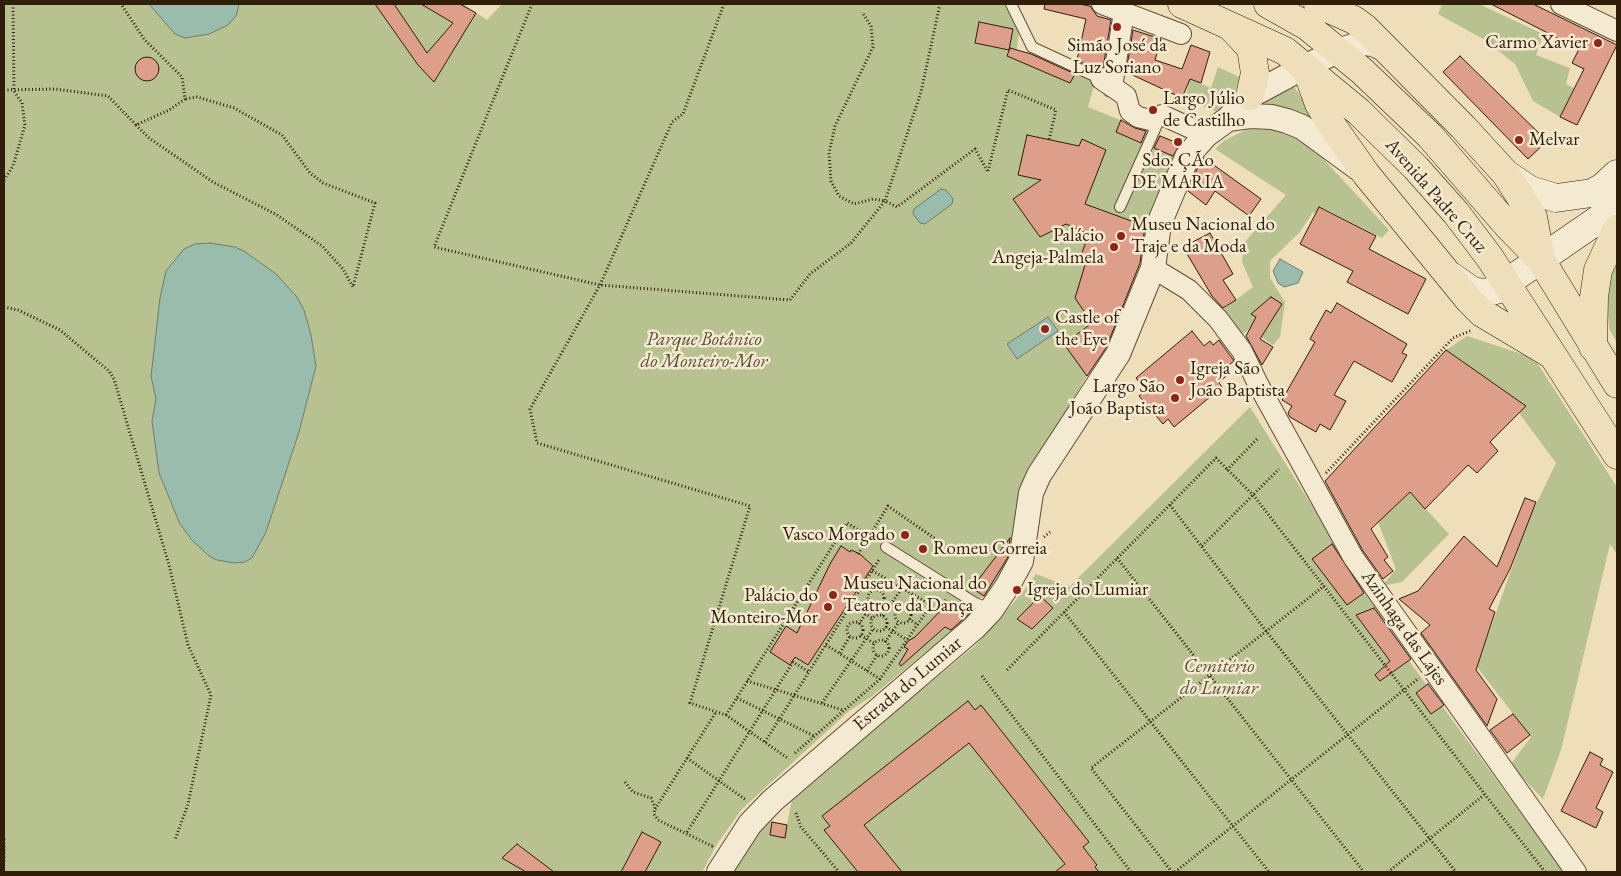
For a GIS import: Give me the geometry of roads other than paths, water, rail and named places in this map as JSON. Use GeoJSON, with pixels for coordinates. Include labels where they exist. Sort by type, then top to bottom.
{"type":"FeatureCollection","features":[{"type":"Feature","properties":{"kind":"highway","name":"Avenida Padre Cruz"},"geometry":{"type":"LineString","coordinates":[[1268,4],[1295,18],[1338,51],[1430,136],[1508,226],[1541,260],[1617,384]]}},
{"type":"Feature","properties":{"kind":"highway"},"geometry":{"type":"LineString","coordinates":[[1318,4],[1354,20],[1463,127],[1506,174],[1533,217],[1541,260]]}},
{"type":"Feature","properties":{"kind":"highway","name":"Avenida Padre Cruz"},"geometry":{"type":"LineString","coordinates":[[1185,5],[1228,23],[1285,51],[1306,66],[1359,112],[1416,168],[1456,213],[1507,283],[1617,456]]}},
{"type":"Feature","properties":{"kind":"highway"},"geometry":{"type":"LineString","coordinates":[[1228,23],[1251,48],[1255,73],[1250,96]]}},
{"type":"Feature","properties":{"kind":"highway"},"geometry":{"type":"LineString","coordinates":[[1306,66],[1319,104],[1366,174],[1476,307],[1554,357]]}},
{"type":"Feature","properties":{"kind":"highway"},"geometry":{"type":"LineString","coordinates":[[1594,347],[1594,297],[1598,270],[1617,229]]}},
{"type":"Feature","properties":{"kind":"main road"},"geometry":{"type":"LineString","coordinates":[[1506,174],[1530,190],[1556,198],[1592,193],[1603,187],[1617,174]]}},
{"type":"Feature","properties":{"kind":"main road"},"geometry":{"type":"LineString","coordinates":[[1451,276],[1464,287],[1479,293],[1490,292],[1541,260],[1602,217],[1617,203]]}},
{"type":"Feature","properties":{"kind":"street"},"geometry":{"type":"LineString","coordinates":[[1102,4],[1181,34]]}},
{"type":"Feature","properties":{"kind":"street"},"geometry":{"type":"LineString","coordinates":[[1561,4],[1617,31]]}},
{"type":"Feature","properties":{"kind":"street"},"geometry":{"type":"LineString","coordinates":[[1124,12],[1107,83],[1126,96],[1130,110],[1138,117],[1150,120],[1162,115],[1206,135]]}},
{"type":"Feature","properties":{"kind":"street"},"geometry":{"type":"LineString","coordinates":[[1228,120],[1250,96],[1338,51],[1362,43],[1373,44],[1384,49]]}},
{"type":"Feature","properties":{"kind":"street"},"geometry":{"type":"LineString","coordinates":[[1228,120],[1250,116],[1272,117],[1287,121],[1302,127],[1366,174]]}},
{"type":"Feature","properties":{"kind":"street","name":"Estrada do Lumiar"},"geometry":{"type":"LineString","coordinates":[[719,872],[750,824],[785,787],[974,628],[991,610],[1008,585],[1020,560],[1031,493],[1039,475],[1118,354],[1153,268],[1159,224],[1187,157],[1206,135],[1228,120]]}},
{"type":"Feature","properties":{"kind":"street","name":"Azinhaga das Lajes"},"geometry":{"type":"LineString","coordinates":[[1153,268],[1189,290],[1218,319],[1242,351],[1251,371],[1353,557],[1576,872]]}},
{"type":"Feature","properties":{"kind":"lane"},"geometry":{"type":"LineString","coordinates":[[1011,4],[1032,47],[1107,83]]}},
{"type":"Feature","properties":{"kind":"lane"},"geometry":{"type":"LineString","coordinates":[[1120,207],[1162,115]]}},
{"type":"Feature","properties":{"kind":"lane"},"geometry":{"type":"LineString","coordinates":[[886,547],[975,603],[991,610]]}},
{"type":"Feature","properties":{"kind":"place","name":"Simão José da Luz Soriano"},"geometry":{"type":"Point","coordinates":[1117,27]}},
{"type":"Feature","properties":{"kind":"place","name":"Carmo Xavier"},"geometry":{"type":"Point","coordinates":[1598,43]}},
{"type":"Feature","properties":{"kind":"place","name":"Largo Júlio de Castilho"},"geometry":{"type":"Point","coordinates":[1153,110]}},
{"type":"Feature","properties":{"kind":"place","name":"Melvar"},"geometry":{"type":"Point","coordinates":[1519,140]}},
{"type":"Feature","properties":{"kind":"place","name":"Sdo. ÇÃo DE MARIA"},"geometry":{"type":"Point","coordinates":[1178,142]}},
{"type":"Feature","properties":{"kind":"place","name":"Museu Nacional do Traje e da Moda"},"geometry":{"type":"Point","coordinates":[1121,236]}},
{"type":"Feature","properties":{"kind":"place","name":"Palácio Angeja-Palmela"},"geometry":{"type":"Point","coordinates":[1114,247]}},
{"type":"Feature","properties":{"kind":"place","name":"Castle of the Eye"},"geometry":{"type":"Point","coordinates":[1045,329]}},
{"type":"Feature","properties":{"kind":"place","name":"Igreja São João Baptista"},"geometry":{"type":"Point","coordinates":[1180,380]}},
{"type":"Feature","properties":{"kind":"place","name":"Largo São João Baptista"},"geometry":{"type":"Point","coordinates":[1175,398]}},
{"type":"Feature","properties":{"kind":"place","name":"Vasco Morgado"},"geometry":{"type":"Point","coordinates":[905,535]}},
{"type":"Feature","properties":{"kind":"place","name":"Romeu Correia"},"geometry":{"type":"Point","coordinates":[923,549]}},
{"type":"Feature","properties":{"kind":"place","name":"Igreja do Lumiar"},"geometry":{"type":"Point","coordinates":[1017,590]}},
{"type":"Feature","properties":{"kind":"place","name":"Museu Nacional do Teatro e da Dança"},"geometry":{"type":"Point","coordinates":[833,595]}},
{"type":"Feature","properties":{"kind":"place","name":"Palácio do Monteiro-Mor"},"geometry":{"type":"Point","coordinates":[828,607]}},
{"type":"Feature","properties":{"kind":"park label","name":"Parque Botânico do Monteiro-Mor"},"geometry":{"type":"Point","coordinates":[704,351]}},
{"type":"Feature","properties":{"kind":"park label","name":"Cemitério do Lumiar"},"geometry":{"type":"Point","coordinates":[1219,678]}}]}
